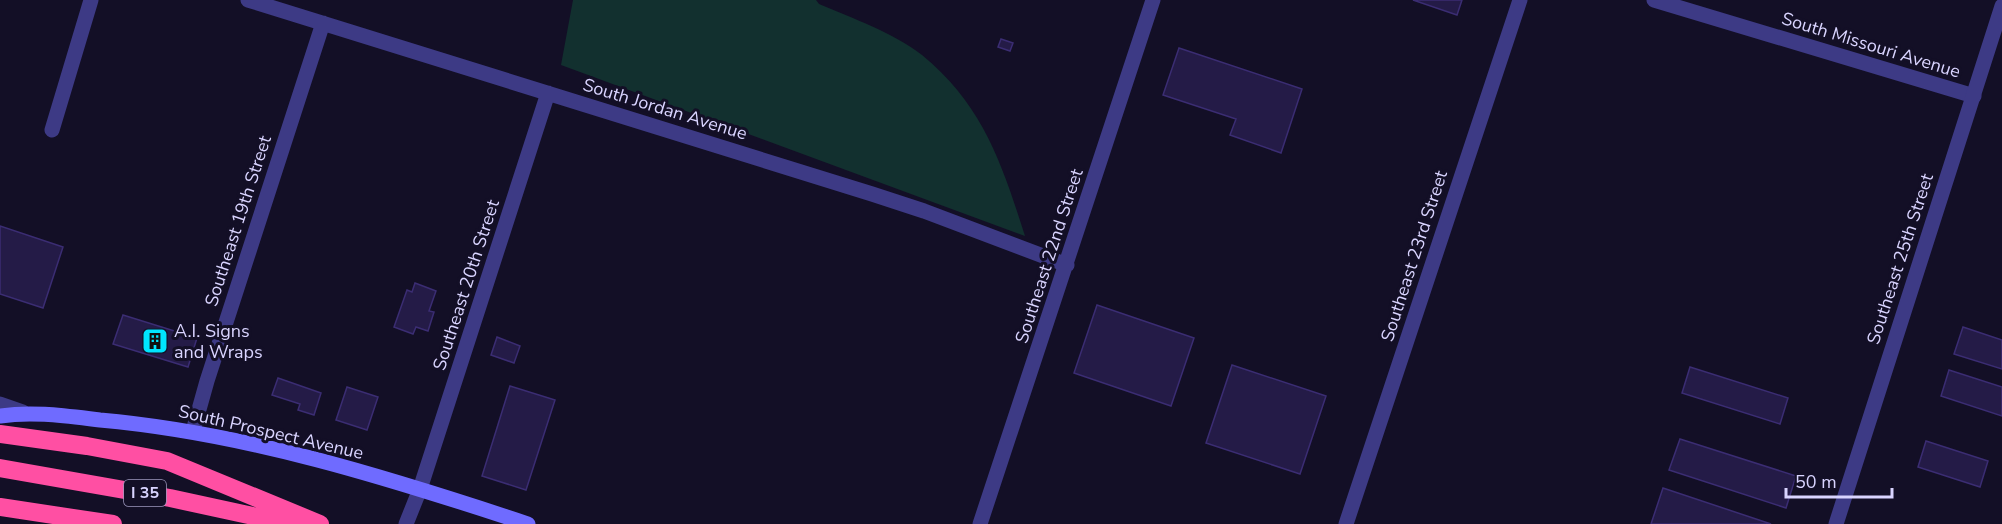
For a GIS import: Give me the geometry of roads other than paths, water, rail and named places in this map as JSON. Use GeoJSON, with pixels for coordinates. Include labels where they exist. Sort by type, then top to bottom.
{"type":"FeatureCollection","features":[{"type":"Feature","properties":{"kind":"highway"},"geometry":{"type":"LineString","coordinates":[[0,434],[87,446],[166,461],[320,524]]}},
{"type":"Feature","properties":{"kind":"highway","name":"I 35"},"geometry":{"type":"LineString","coordinates":[[0,468],[170,498],[290,524]]}},
{"type":"Feature","properties":{"kind":"highway","name":"I 35"},"geometry":{"type":"LineString","coordinates":[[0,507],[112,524]]}},
{"type":"Feature","properties":{"kind":"highway"},"geometry":{"type":"LineString","coordinates":[[46,524],[112,524]]}},
{"type":"Feature","properties":{"kind":"main road","name":"South Prospect Avenue"},"geometry":{"type":"LineString","coordinates":[[23,412],[131,422],[192,431],[420,489],[528,524]]}},
{"type":"Feature","properties":{"kind":"main road"},"geometry":{"type":"LineString","coordinates":[[0,416],[23,412]]}},
{"type":"Feature","properties":{"kind":"street"},"geometry":{"type":"LineString","coordinates":[[52,130],[91,0]]}},
{"type":"Feature","properties":{"kind":"street","name":"South Jordan Avenue"},"geometry":{"type":"LineString","coordinates":[[248,0],[892,201],[1067,265]]}},
{"type":"Feature","properties":{"kind":"street","name":"Southeast 22nd Street"},"geometry":{"type":"LineString","coordinates":[[980,524],[1153,0]]}},
{"type":"Feature","properties":{"kind":"street","name":"Southeast 23rd Street"},"geometry":{"type":"LineString","coordinates":[[1346,524],[1520,0]]}},
{"type":"Feature","properties":{"kind":"street","name":"South Missouri Avenue"},"geometry":{"type":"LineString","coordinates":[[1653,0],[1974,96]]}},
{"type":"Feature","properties":{"kind":"street","name":"Southeast 25th Street"},"geometry":{"type":"LineString","coordinates":[[1836,524],[2002,6]]}},
{"type":"Feature","properties":{"kind":"street","name":"Southeast 19th Street"},"geometry":{"type":"LineString","coordinates":[[192,431],[323,23]]}},
{"type":"Feature","properties":{"kind":"street","name":"Southeast 20th Street"},"geometry":{"type":"LineString","coordinates":[[407,521],[420,489],[548,93]]}},
{"type":"Feature","properties":{"kind":"street","name":"South Prospect Avenue"},"geometry":{"type":"LineString","coordinates":[[0,404],[23,412]]}},
{"type":"Feature","properties":{"kind":"place","name":"A.I. Signs and Wraps"},"geometry":{"type":"Point","coordinates":[155,341]}}]}
